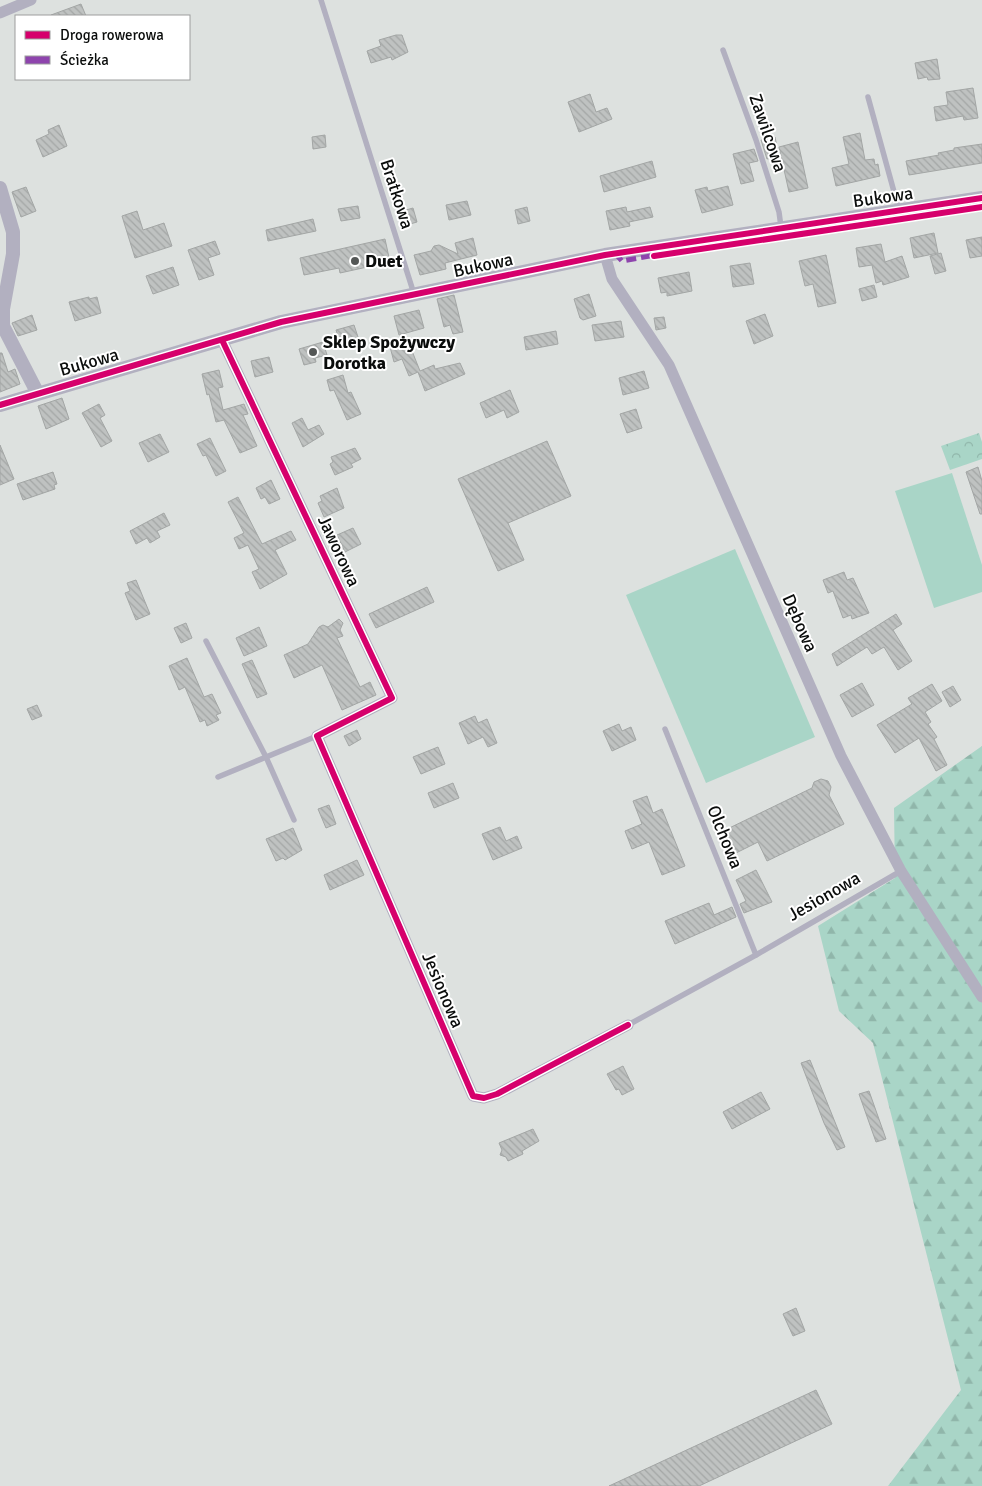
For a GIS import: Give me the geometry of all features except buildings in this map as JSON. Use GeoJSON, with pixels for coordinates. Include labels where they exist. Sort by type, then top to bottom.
{"type":"FeatureCollection","features":[{"type":"Feature","properties":{"kind":"street"},"geometry":{"type":"LineString","coordinates":[[0,14],[31,0]]}},
{"type":"Feature","properties":{"kind":"street"},"geometry":{"type":"LineString","coordinates":[[0,188],[13,232],[14,254],[3,309],[3,326],[38,392]]}},
{"type":"Feature","properties":{"kind":"street","name":"Bukowa"},"geometry":{"type":"LineString","coordinates":[[0,404],[281,322],[414,294],[605,255],[982,198]]}},
{"type":"Feature","properties":{"kind":"street","name":"Dębowa"},"geometry":{"type":"LineString","coordinates":[[605,255],[612,279],[669,366],[834,739],[901,871],[982,997]]}},
{"type":"Feature","properties":{"kind":"street","name":"Jaworowa"},"geometry":{"type":"LineString","coordinates":[[222,340],[392,698],[317,736]]}},
{"type":"Feature","properties":{"kind":"street","name":"Jesionowa"},"geometry":{"type":"LineString","coordinates":[[317,736],[473,1096],[484,1098],[497,1094],[628,1025]]}},
{"type":"Feature","properties":{"kind":"lane","name":"Bratkowa"},"geometry":{"type":"LineString","coordinates":[[321,0],[414,294]]}},
{"type":"Feature","properties":{"kind":"lane","name":"Zawilcowa"},"geometry":{"type":"LineString","coordinates":[[723,50],[759,149],[779,212],[781,227]]}},
{"type":"Feature","properties":{"kind":"lane"},"geometry":{"type":"LineString","coordinates":[[868,98],[899,210]]}},
{"type":"Feature","properties":{"kind":"lane"},"geometry":{"type":"LineString","coordinates":[[206,641],[266,757],[294,820]]}},
{"type":"Feature","properties":{"kind":"lane","name":"Olchowa"},"geometry":{"type":"LineString","coordinates":[[665,730],[756,955]]}},
{"type":"Feature","properties":{"kind":"lane","name":"Jaworowa"},"geometry":{"type":"LineString","coordinates":[[218,778],[317,736]]}},
{"type":"Feature","properties":{"kind":"lane","name":"Jesionowa"},"geometry":{"type":"LineString","coordinates":[[628,1025],[756,955],[901,871]]}},
{"type":"Feature","properties":{"kind":"green space"},"geometry":{"type":"Polygon","coordinates":[[[979,433],[982,442],[982,459],[950,470],[941,446],[979,433]]]}},
{"type":"Feature","properties":{"kind":"green space"},"geometry":{"type":"Polygon","coordinates":[[[952,473],[982,565],[982,592],[934,608],[895,491],[952,473]]]}},
{"type":"Feature","properties":{"kind":"green space"},"geometry":{"type":"Polygon","coordinates":[[[735,549],[815,737],[706,783],[626,595],[735,549]]]}},
{"type":"Feature","properties":{"kind":"green space"},"geometry":{"type":"Polygon","coordinates":[[[982,746],[982,1486],[888,1486],[961,1390],[873,1043],[839,1011],[818,926],[895,878],[894,808],[982,746]]]}},
{"type":"Feature","properties":{"kind":"marked path"},"geometry":{"type":"LineString","coordinates":[[615,253],[622,261],[656,255]]}},
{"type":"Feature","properties":{"kind":"cycle path"},"geometry":{"type":"LineString","coordinates":[[0,405],[281,322],[605,255],[982,198]]}},
{"type":"Feature","properties":{"kind":"cycle path"},"geometry":{"type":"LineString","coordinates":[[654,256],[982,207]]}},
{"type":"Feature","properties":{"kind":"cycle path"},"geometry":{"type":"LineString","coordinates":[[222,340],[392,698],[317,736],[473,1096],[484,1098],[497,1094],[628,1025]]}},
{"type":"Feature","properties":{"kind":"place","name":"Duet"},"geometry":{"type":"Point","coordinates":[355,261]}},
{"type":"Feature","properties":{"kind":"place","name":"Sklep Spożywczy Dorotka"},"geometry":{"type":"Point","coordinates":[313,352]}}]}
